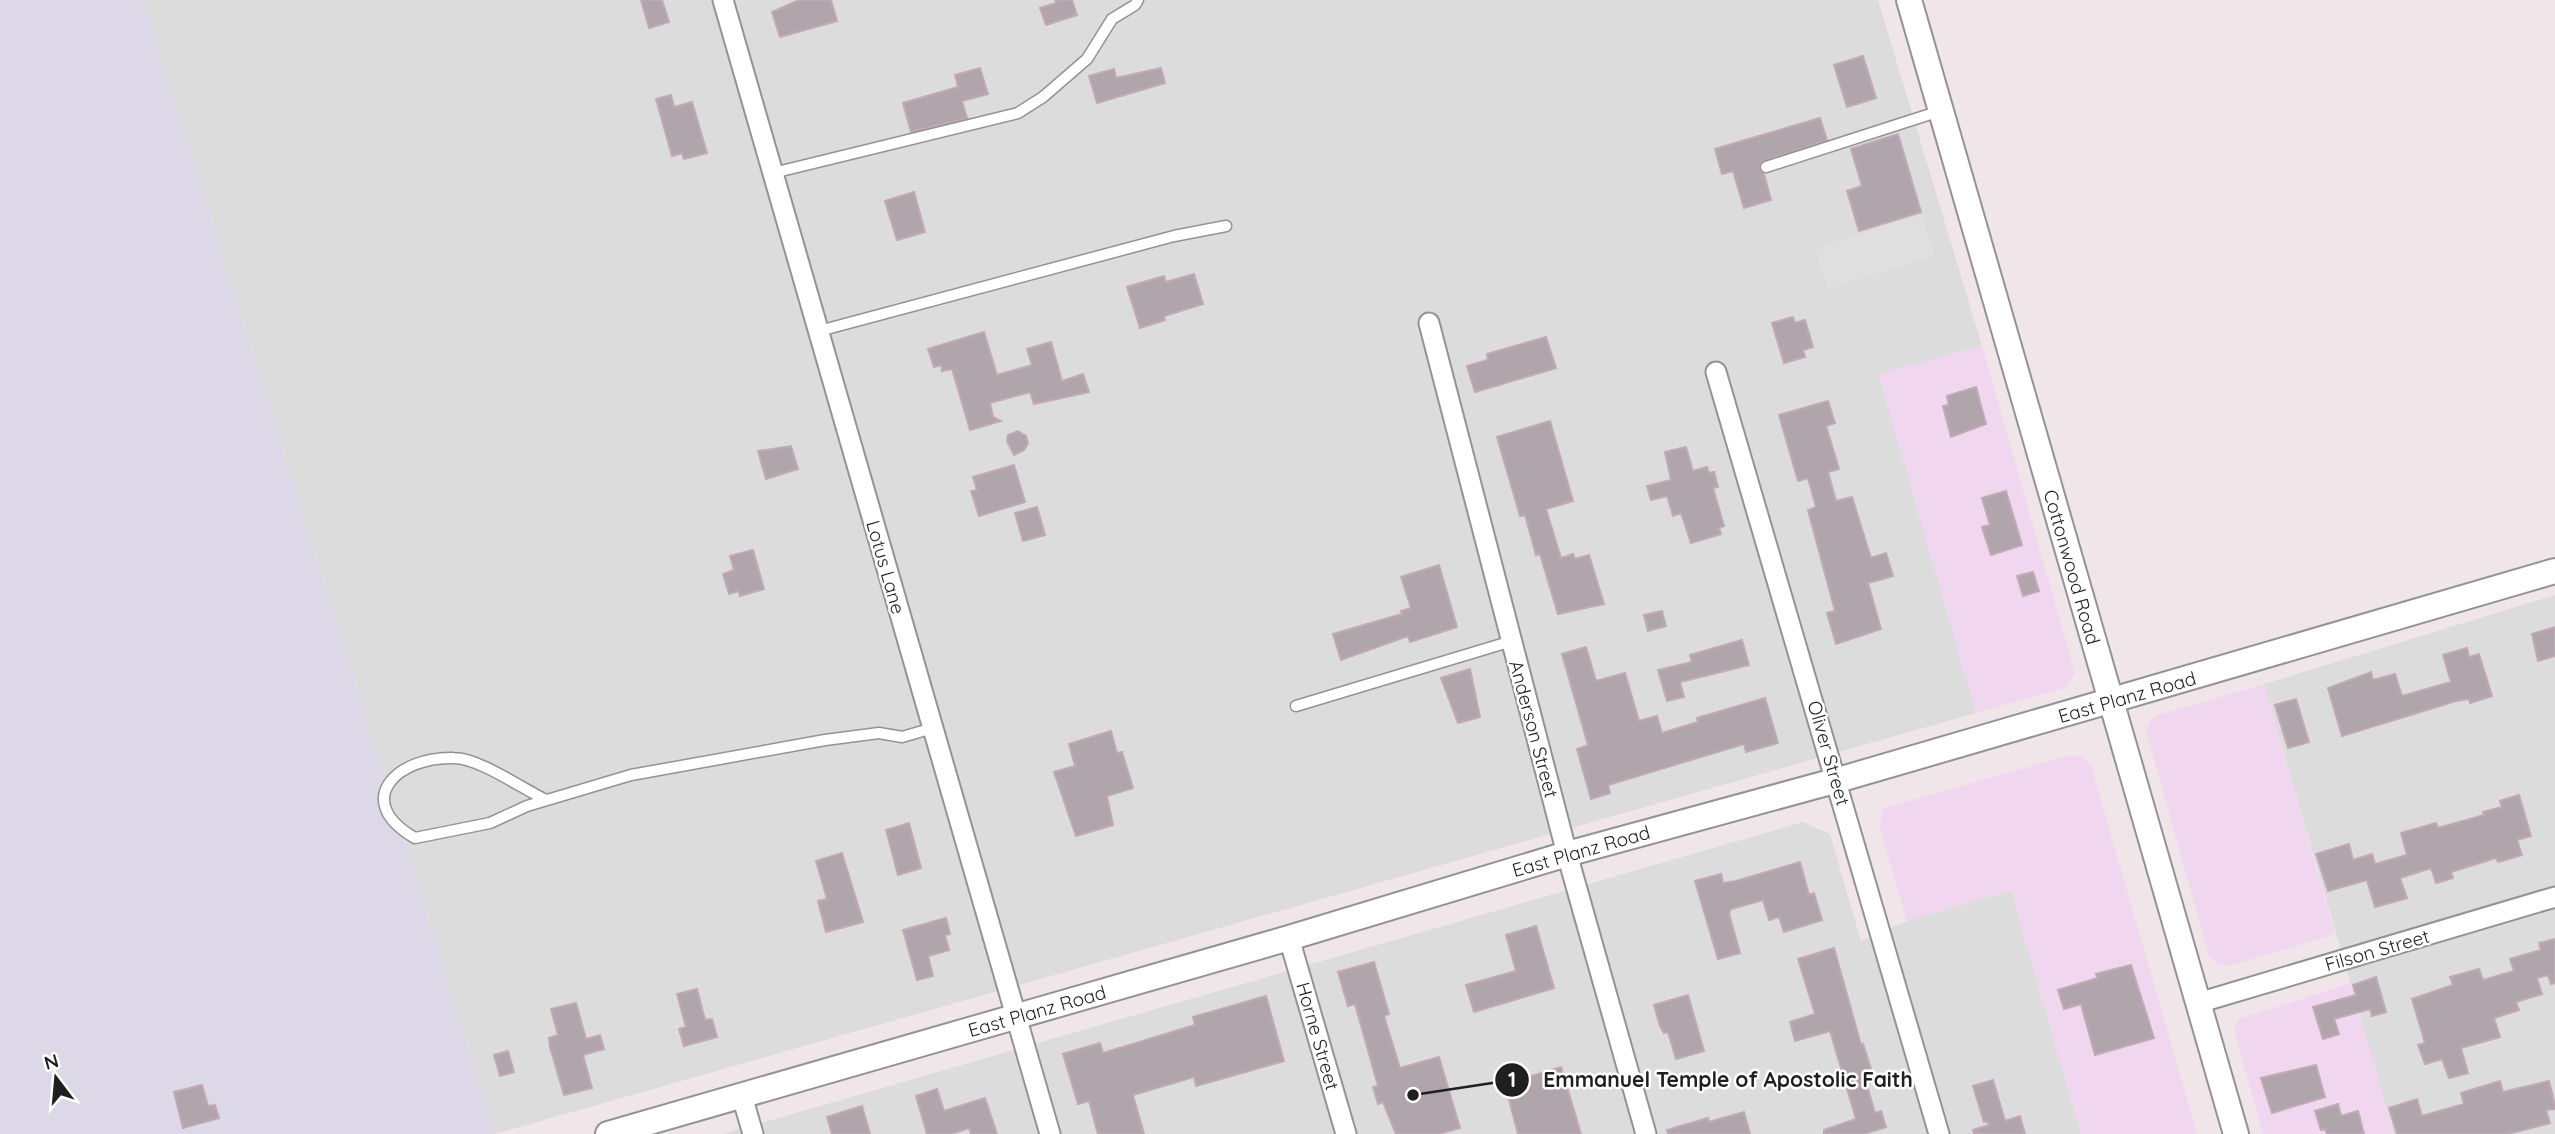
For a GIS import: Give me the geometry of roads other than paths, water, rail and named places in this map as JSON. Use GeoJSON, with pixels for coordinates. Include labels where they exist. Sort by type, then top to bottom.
{"type":"FeatureCollection","features":[{"type":"Feature","properties":{"kind":"street","name":"Lotus Lane"},"geometry":{"type":"LineString","coordinates":[[723,0],[1049,1134]]}},
{"type":"Feature","properties":{"kind":"street","name":"Cottonwood Road"},"geometry":{"type":"LineString","coordinates":[[1909,0],[2236,1134]]}},
{"type":"Feature","properties":{"kind":"street","name":"Anderson Street"},"geometry":{"type":"LineString","coordinates":[[1429,323],[1567,854],[1646,1134]]}},
{"type":"Feature","properties":{"kind":"street","name":"Oliver Street"},"geometry":{"type":"LineString","coordinates":[[1716,372],[1838,780],[1939,1134]]}},
{"type":"Feature","properties":{"kind":"street","name":"East Planz Road"},"geometry":{"type":"LineString","coordinates":[[608,1134],[1289,938],[1567,854],[2111,702],[2555,571]]}},
{"type":"Feature","properties":{"kind":"street","name":"Filson Street"},"geometry":{"type":"LineString","coordinates":[[2198,1003],[2555,897]]}},
{"type":"Feature","properties":{"kind":"street","name":"Horne Street"},"geometry":{"type":"LineString","coordinates":[[1289,938],[1346,1134]]}},
{"type":"Feature","properties":{"kind":"street"},"geometry":{"type":"LineString","coordinates":[[742,1096],[753,1134]]}},
{"type":"Feature","properties":{"kind":"lane"},"geometry":{"type":"LineString","coordinates":[[773,173],[1018,113],[1043,97],[1087,59],[1112,19],[1138,0]]}},
{"type":"Feature","properties":{"kind":"lane"},"geometry":{"type":"LineString","coordinates":[[1766,167],[1941,110]]}},
{"type":"Feature","properties":{"kind":"lane"},"geometry":{"type":"LineString","coordinates":[[818,331],[1174,236],[1226,226]]}},
{"type":"Feature","properties":{"kind":"lane"},"geometry":{"type":"LineString","coordinates":[[1296,706],[1511,641]]}},
{"type":"Feature","properties":{"kind":"lane"},"geometry":{"type":"LineString","coordinates":[[546,800],[508,782],[474,760],[453,757],[422,761],[398,771],[386,782],[383,800],[395,826],[415,838],[490,823],[546,800],[631,775],[742,752],[879,733],[902,737],[933,728]]}},
{"type":"Feature","properties":{"kind":"place","name":"Emmanuel Temple of Apostolic Faith"},"geometry":{"type":"Point","coordinates":[1413,1095]}}]}
